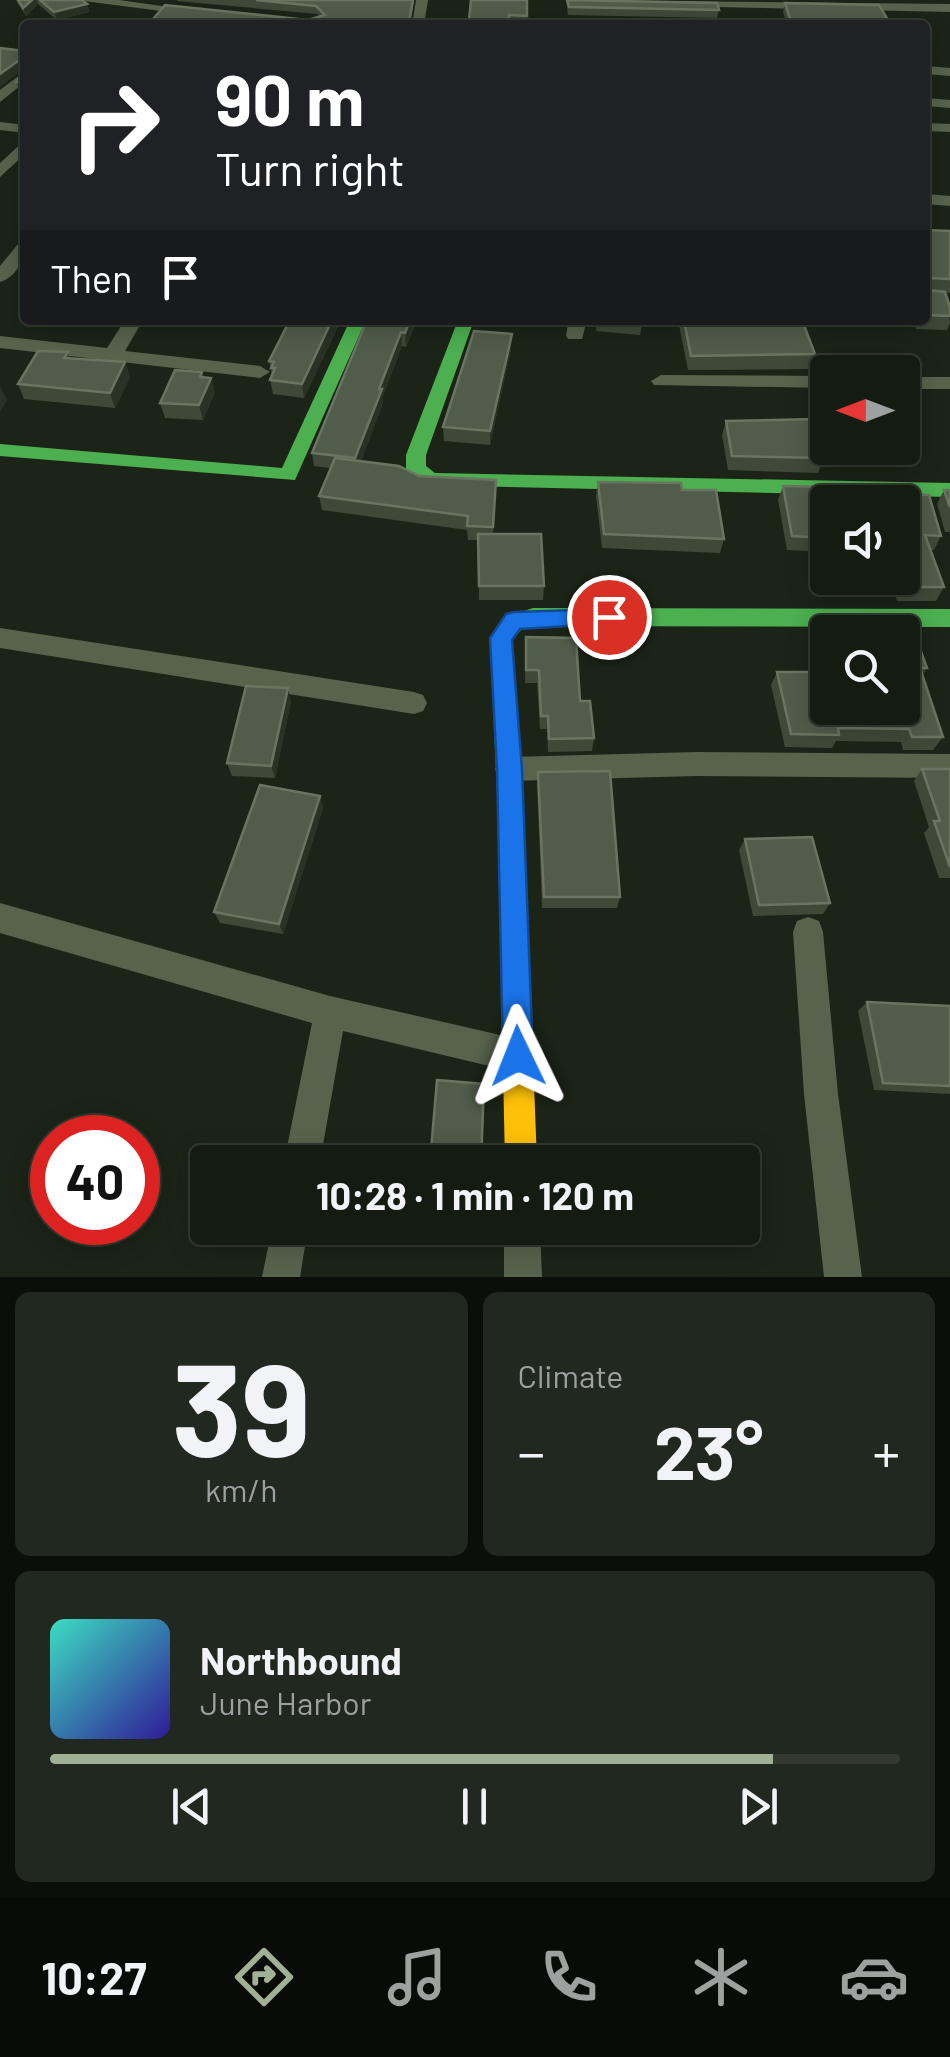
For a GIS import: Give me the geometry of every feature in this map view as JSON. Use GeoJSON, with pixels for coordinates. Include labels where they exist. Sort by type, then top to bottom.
{"type":"FeatureCollection","features":[{"type":"Feature","properties":{"kind":"street"},"geometry":{"type":"LineString","coordinates":[[82,0],[202,12]]}},
{"type":"Feature","properties":{"kind":"street"},"geometry":{"type":"LineString","coordinates":[[572,0],[950,8]]}},
{"type":"Feature","properties":{"kind":"street"},"geometry":{"type":"LineString","coordinates":[[94,14],[106,3]]}},
{"type":"Feature","properties":{"kind":"street"},"geometry":{"type":"LineString","coordinates":[[836,4],[839,20]]}},
{"type":"Feature","properties":{"kind":"street"},"geometry":{"type":"LineString","coordinates":[[0,98],[20,80]]}},
{"type":"Feature","properties":{"kind":"street"},"geometry":{"type":"LineString","coordinates":[[0,172],[20,150]]}},
{"type":"Feature","properties":{"kind":"street"},"geometry":{"type":"LineString","coordinates":[[0,277],[20,252]]}},
{"type":"Feature","properties":{"kind":"street"},"geometry":{"type":"LineString","coordinates":[[113,354],[131,325]]}},
{"type":"Feature","properties":{"kind":"street"},"geometry":{"type":"LineString","coordinates":[[0,450],[288,475],[356,325]]}},
{"type":"Feature","properties":{"kind":"street"},"geometry":{"type":"LineString","coordinates":[[464,325],[416,455],[416,469],[431,480],[950,490]]}},
{"type":"Feature","properties":{"kind":"street"},"geometry":{"type":"LineString","coordinates":[[0,342],[260,372]]}},
{"type":"Feature","properties":{"kind":"street"},"geometry":{"type":"LineString","coordinates":[[662,381],[810,382]]}},
{"type":"Feature","properties":{"kind":"street"},"geometry":{"type":"LineString","coordinates":[[920,383],[950,383]]}},
{"type":"Feature","properties":{"kind":"street"},"geometry":{"type":"LineString","coordinates":[[521,1145],[510,769],[501,638],[514,620],[950,618]]}},
{"type":"Feature","properties":{"kind":"street"},"geometry":{"type":"LineString","coordinates":[[0,638],[414,703]]}},
{"type":"Feature","properties":{"kind":"street"},"geometry":{"type":"LineString","coordinates":[[510,769],[698,764],[950,766]]}},
{"type":"Feature","properties":{"kind":"street"},"geometry":{"type":"LineString","coordinates":[[0,918],[330,1012],[518,1056]]}},
{"type":"Feature","properties":{"kind":"street"},"geometry":{"type":"LineString","coordinates":[[808,932],[821,1094],[843,1277]]}},
{"type":"Feature","properties":{"kind":"street"},"geometry":{"type":"LineString","coordinates":[[305,1145],[330,1012]]}},
{"type":"Feature","properties":{"kind":"street"},"geometry":{"type":"LineString","coordinates":[[281,1277],[287,1245]]}},
{"type":"Feature","properties":{"kind":"street"},"geometry":{"type":"LineString","coordinates":[[522,1245],[523,1277]]}},
{"type":"Feature","properties":{"kind":"building"},"geometry":{"type":"Polygon","coordinates":[[[40,0],[82,0],[87,4],[54,12],[40,0]]]}},
{"type":"Feature","properties":{"kind":"building"},"geometry":{"type":"Polygon","coordinates":[[[256,0],[413,0],[409,20],[308,20],[325,15],[316,6],[256,0]]]}},
{"type":"Feature","properties":{"kind":"building"},"geometry":{"type":"Polygon","coordinates":[[[471,0],[527,0],[527,16],[509,15],[508,20],[469,20],[471,0]]]}},
{"type":"Feature","properties":{"kind":"building"},"geometry":{"type":"Polygon","coordinates":[[[567,0],[717,3],[719,10],[569,7],[567,0]]]}},
{"type":"Feature","properties":{"kind":"building"},"geometry":{"type":"Polygon","coordinates":[[[785,3],[879,5],[888,20],[790,20],[785,3]]]}},
{"type":"Feature","properties":{"kind":"building"},"geometry":{"type":"Polygon","coordinates":[[[165,5],[308,20],[152,20],[165,5]]]}},
{"type":"Feature","properties":{"kind":"building"},"geometry":{"type":"Polygon","coordinates":[[[0,48],[20,50],[20,59],[0,74],[0,48]]]}},
{"type":"Feature","properties":{"kind":"building"},"geometry":{"type":"Polygon","coordinates":[[[930,230],[950,231],[950,279],[931,278],[930,230]]]}},
{"type":"Feature","properties":{"kind":"building"},"geometry":{"type":"Polygon","coordinates":[[[930,290],[945,292],[950,316],[930,315],[930,290]]]}},
{"type":"Feature","properties":{"kind":"building"},"geometry":{"type":"Polygon","coordinates":[[[287,325],[330,325],[302,384],[270,380],[275,368],[271,368],[274,362],[269,361],[287,325]]]}},
{"type":"Feature","properties":{"kind":"building"},"geometry":{"type":"Polygon","coordinates":[[[365,325],[408,325],[405,333],[401,332],[355,458],[312,453],[365,325]]]}},
{"type":"Feature","properties":{"kind":"building"},"geometry":{"type":"Polygon","coordinates":[[[685,325],[804,325],[815,354],[691,356],[685,325]]]}},
{"type":"Feature","properties":{"kind":"building"},"geometry":{"type":"Polygon","coordinates":[[[474,331],[512,334],[490,431],[443,427],[474,331]]]}},
{"type":"Feature","properties":{"kind":"building"},"geometry":{"type":"Polygon","coordinates":[[[38,351],[68,352],[64,358],[125,362],[110,393],[18,384],[38,351]]]}},
{"type":"Feature","properties":{"kind":"building"},"geometry":{"type":"Polygon","coordinates":[[[175,370],[202,372],[200,377],[211,378],[199,405],[160,403],[175,370]]]}},
{"type":"Feature","properties":{"kind":"building"},"geometry":{"type":"Polygon","coordinates":[[[810,419],[810,458],[732,456],[726,421],[810,419]]]}},
{"type":"Feature","properties":{"kind":"building"},"geometry":{"type":"Polygon","coordinates":[[[335,458],[399,466],[419,476],[496,480],[493,527],[467,526],[468,516],[319,496],[335,458]]]}},
{"type":"Feature","properties":{"kind":"building"},"geometry":{"type":"Polygon","coordinates":[[[598,482],[681,483],[682,490],[716,490],[724,539],[604,534],[598,482]]]}},
{"type":"Feature","properties":{"kind":"building"},"geometry":{"type":"Polygon","coordinates":[[[783,486],[810,487],[810,537],[792,536],[783,486]]]}},
{"type":"Feature","properties":{"kind":"building"},"geometry":{"type":"Polygon","coordinates":[[[920,495],[929,495],[941,536],[925,535],[944,587],[920,587],[920,495]]]}},
{"type":"Feature","properties":{"kind":"building"},"geometry":{"type":"Polygon","coordinates":[[[478,534],[541,534],[544,586],[479,586],[478,534]]]}},
{"type":"Feature","properties":{"kind":"building"},"geometry":{"type":"Polygon","coordinates":[[[526,637],[576,638],[580,701],[590,701],[594,738],[549,739],[548,716],[541,716],[539,670],[526,670],[526,637]]]}},
{"type":"Feature","properties":{"kind":"building"},"geometry":{"type":"Polygon","coordinates":[[[920,649],[927,668],[920,668],[920,649]]]}},
{"type":"Feature","properties":{"kind":"building"},"geometry":{"type":"Polygon","coordinates":[[[920,668],[943,737],[912,737],[909,729],[838,728],[839,735],[791,734],[777,672],[810,672],[810,725],[920,725],[920,668]]]}},
{"type":"Feature","properties":{"kind":"building"},"geometry":{"type":"Polygon","coordinates":[[[246,686],[288,688],[271,766],[227,763],[246,686]]]}},
{"type":"Feature","properties":{"kind":"building"},"geometry":{"type":"Polygon","coordinates":[[[922,769],[950,769],[950,867],[934,821],[940,821],[922,769]]]}},
{"type":"Feature","properties":{"kind":"building"},"geometry":{"type":"Polygon","coordinates":[[[610,771],[620,897],[544,897],[538,772],[610,771]]]}},
{"type":"Feature","properties":{"kind":"building"},"geometry":{"type":"Polygon","coordinates":[[[260,785],[320,796],[279,924],[214,912],[260,785]]]}},
{"type":"Feature","properties":{"kind":"building"},"geometry":{"type":"Polygon","coordinates":[[[812,837],[830,903],[759,905],[745,839],[812,837]]]}},
{"type":"Feature","properties":{"kind":"building"},"geometry":{"type":"Polygon","coordinates":[[[867,1002],[950,1006],[950,1086],[883,1083],[867,1002]]]}},
{"type":"Feature","properties":{"kind":"building"},"geometry":{"type":"Polygon","coordinates":[[[437,1080],[484,1084],[482,1145],[431,1145],[437,1080]]]}},
{"type":"Feature","properties":{"kind":"traffic: fast"},"geometry":{"type":"LineString","coordinates":[[0,450],[288,475],[356,325]]}},
{"type":"Feature","properties":{"kind":"traffic: fast"},"geometry":{"type":"LineString","coordinates":[[464,325],[416,455],[416,469],[431,480],[950,490]]}},
{"type":"Feature","properties":{"kind":"traffic: fast"},"geometry":{"type":"LineString","coordinates":[[510,795],[501,638],[514,623],[533,617],[950,618]]}},
{"type":"Feature","properties":{"kind":"traffic: slow"},"geometry":{"type":"LineString","coordinates":[[510,795],[520,1145]]}},
{"type":"Feature","properties":{"kind":"route"},"geometry":{"type":"LineString","coordinates":[[518,1056],[510,769],[501,638],[514,620],[609,617]]}}]}
